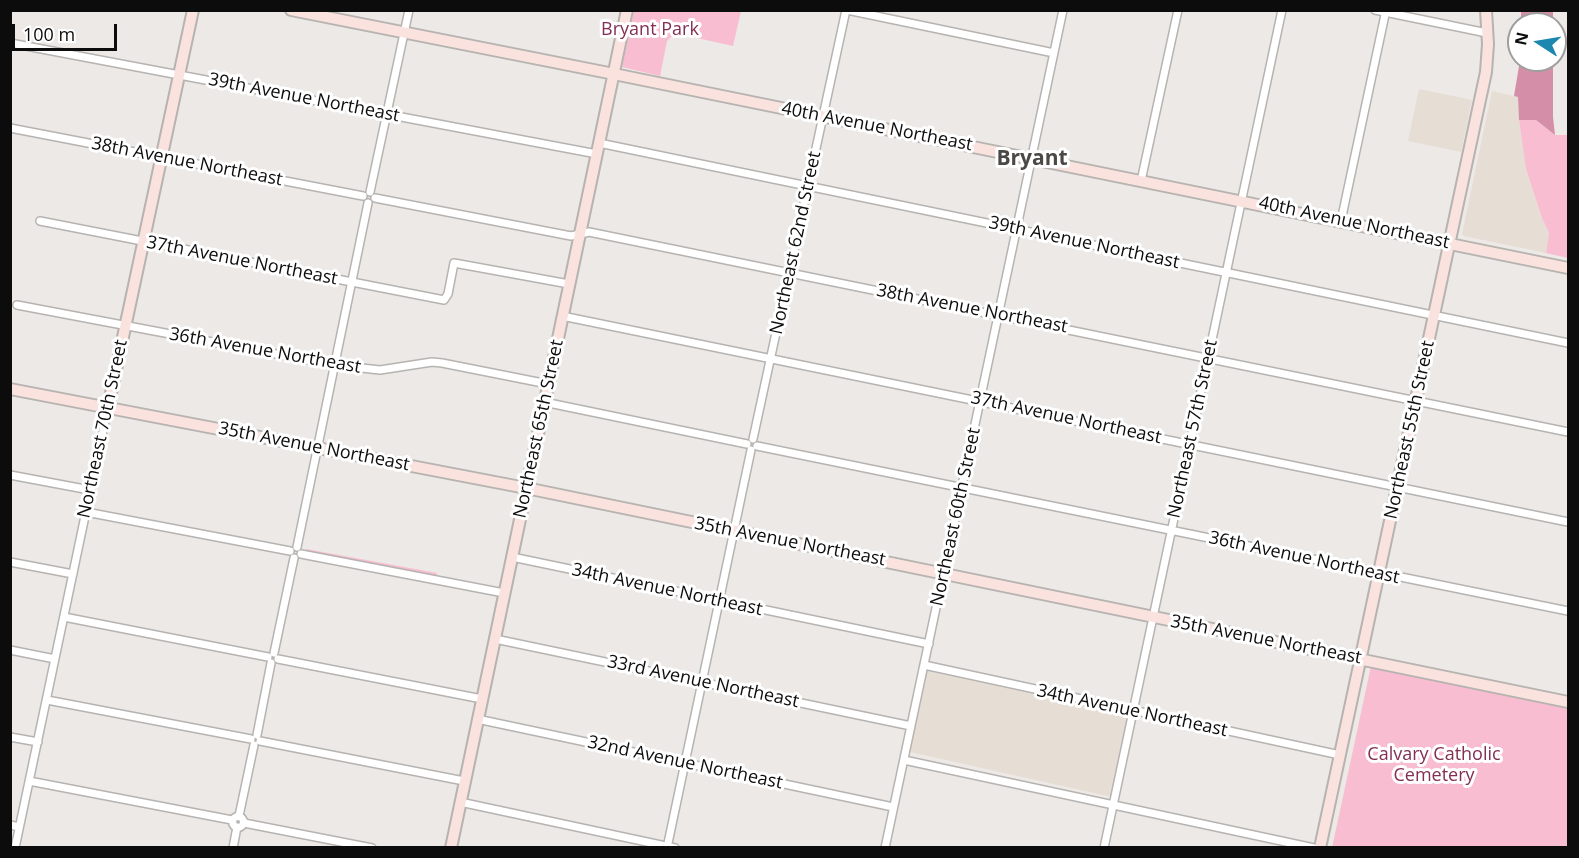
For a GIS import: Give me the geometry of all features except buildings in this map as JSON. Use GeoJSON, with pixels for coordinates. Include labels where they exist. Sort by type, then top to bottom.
{"type":"FeatureCollection","features":[{"type":"Feature","properties":{"kind":"main road","name":"Northeast 70th Street"},"geometry":{"type":"LineString","coordinates":[[108,407],[193,10]]}},
{"type":"Feature","properties":{"kind":"main road","name":"40th Avenue Northeast"},"geometry":{"type":"LineString","coordinates":[[291,10],[1242,200],[1569,268]]}},
{"type":"Feature","properties":{"kind":"main road","name":"Northeast 65th Street"},"geometry":{"type":"LineString","coordinates":[[451,848],[627,10]]}},
{"type":"Feature","properties":{"kind":"main road","name":"Northeast 55th Street"},"geometry":{"type":"LineString","coordinates":[[1320,848],[1486,72],[1486,10]]}},
{"type":"Feature","properties":{"kind":"main road","name":"35th Avenue Northeast"},"geometry":{"type":"LineString","coordinates":[[10,389],[526,488],[1569,702]]}},
{"type":"Feature","properties":{"kind":"street"},"geometry":{"type":"LineString","coordinates":[[233,848],[296,553],[333,365],[368,203],[372,202],[369,195],[409,10]]}},
{"type":"Feature","properties":{"kind":"street"},"geometry":{"type":"LineString","coordinates":[[846,10],[1054,53]]}},
{"type":"Feature","properties":{"kind":"street","name":"Northeast 62nd Street"},"geometry":{"type":"LineString","coordinates":[[670,847],[732,531],[846,10]]}},
{"type":"Feature","properties":{"kind":"street","name":"Northeast 60th Street"},"geometry":{"type":"LineString","coordinates":[[885,848],[1063,10]]}},
{"type":"Feature","properties":{"kind":"street"},"geometry":{"type":"LineString","coordinates":[[1141,181],[1178,10]]}},
{"type":"Feature","properties":{"kind":"street","name":"Northeast 57th Street"},"geometry":{"type":"LineString","coordinates":[[1104,848],[1282,10]]}},
{"type":"Feature","properties":{"kind":"street"},"geometry":{"type":"LineString","coordinates":[[1375,10],[1487,33]]}},
{"type":"Feature","properties":{"kind":"street"},"geometry":{"type":"LineString","coordinates":[[1341,221],[1386,12]]}},
{"type":"Feature","properties":{"kind":"street","name":"39th Avenue Northeast"},"geometry":{"type":"LineString","coordinates":[[10,43],[387,114],[808,186],[1569,343]]}},
{"type":"Feature","properties":{"kind":"street","name":"38th Avenue Northeast"},"geometry":{"type":"LineString","coordinates":[[10,128],[369,195],[571,236],[589,232],[1569,432]]}},
{"type":"Feature","properties":{"kind":"street","name":"37th Avenue Northeast"},"geometry":{"type":"LineString","coordinates":[[40,221],[444,300],[448,294],[454,263],[569,284]]}},
{"type":"Feature","properties":{"kind":"street","name":"36th Avenue Northeast"},"geometry":{"type":"LineString","coordinates":[[17,305],[333,365],[380,370],[432,362],[548,384]]}},
{"type":"Feature","properties":{"kind":"street","name":"37th Avenue Northeast"},"geometry":{"type":"LineString","coordinates":[[562,316],[1569,522]]}},
{"type":"Feature","properties":{"kind":"street","name":"36th Avenue Northeast"},"geometry":{"type":"LineString","coordinates":[[544,402],[1569,611]]}},
{"type":"Feature","properties":{"kind":"street","name":"Northeast 70th Street"},"geometry":{"type":"LineString","coordinates":[[15,848],[108,407]]}},
{"type":"Feature","properties":{"kind":"street"},"geometry":{"type":"LineString","coordinates":[[10,475],[90,490]]}},
{"type":"Feature","properties":{"kind":"street"},"geometry":{"type":"LineString","coordinates":[[86,512],[504,593]]}},
{"type":"Feature","properties":{"kind":"street","name":"34th Avenue Northeast"},"geometry":{"type":"LineString","coordinates":[[512,556],[929,644]]}},
{"type":"Feature","properties":{"kind":"street"},"geometry":{"type":"LineString","coordinates":[[10,562],[73,574]]}},
{"type":"Feature","properties":{"kind":"street"},"geometry":{"type":"LineString","coordinates":[[64,617],[482,699]]}},
{"type":"Feature","properties":{"kind":"street","name":"33rd Avenue Northeast"},"geometry":{"type":"LineString","coordinates":[[495,639],[911,726]]}},
{"type":"Feature","properties":{"kind":"street"},"geometry":{"type":"LineString","coordinates":[[10,650],[56,659]]}},
{"type":"Feature","properties":{"kind":"street","name":"34th Avenue Northeast"},"geometry":{"type":"LineString","coordinates":[[924,665],[1340,755]]}},
{"type":"Feature","properties":{"kind":"street"},"geometry":{"type":"LineString","coordinates":[[47,700],[464,781]]}},
{"type":"Feature","properties":{"kind":"street","name":"32nd Avenue Northeast"},"geometry":{"type":"LineString","coordinates":[[477,720],[893,807]]}},
{"type":"Feature","properties":{"kind":"street"},"geometry":{"type":"LineString","coordinates":[[10,737],[38,742]]}},
{"type":"Feature","properties":{"kind":"street"},"geometry":{"type":"LineString","coordinates":[[904,760],[1314,848]]}},
{"type":"Feature","properties":{"kind":"street"},"geometry":{"type":"LineString","coordinates":[[29,781],[372,848]]}},
{"type":"Feature","properties":{"kind":"street"},"geometry":{"type":"LineString","coordinates":[[460,802],[670,847]]}},
{"type":"Feature","properties":{"kind":"street"},"geometry":{"type":"LineString","coordinates":[[10,825],[20,827]]}},
{"type":"Feature","properties":{"kind":"shaded area"},"geometry":{"type":"Polygon","coordinates":[[[1521,11],[1553,11],[1553,12],[1521,11]]]}},
{"type":"Feature","properties":{"kind":"shaded area"},"geometry":{"type":"Polygon","coordinates":[[[1518,72],[1553,72],[1555,135],[1536,120],[1519,120],[1518,97],[1514,96],[1518,72]]]}},
{"type":"Feature","properties":{"kind":"shaded area"},"geometry":{"type":"Polygon","coordinates":[[[1419,89],[1472,100],[1461,152],[1408,141],[1419,89]]]}},
{"type":"Feature","properties":{"kind":"shaded area"},"geometry":{"type":"Polygon","coordinates":[[[1492,91],[1518,97],[1526,169],[1549,233],[1546,253],[1462,234],[1492,91]]]}},
{"type":"Feature","properties":{"kind":"shaded area"},"geometry":{"type":"Polygon","coordinates":[[[927,671],[1130,715],[1112,797],[910,752],[927,671]]]}},
{"type":"Feature","properties":{"kind":"green space","name":"Bryant Park"},"geometry":{"type":"Polygon","coordinates":[[[634,10],[741,11],[733,46],[675,33],[667,41],[660,76],[622,67],[634,10]]]}},
{"type":"Feature","properties":{"kind":"green space"},"geometry":{"type":"Polygon","coordinates":[[[1519,120],[1536,120],[1555,135],[1568,135],[1568,258],[1546,253],[1549,233],[1526,169],[1519,120]]]}},
{"type":"Feature","properties":{"kind":"green space"},"geometry":{"type":"Polygon","coordinates":[[[306,549],[437,573],[437,576],[306,552],[306,549]]]}},
{"type":"Feature","properties":{"kind":"green space","name":"Calvary Catholic Cemetery"},"geometry":{"type":"Polygon","coordinates":[[[1371,666],[1568,708],[1568,847],[1332,848],[1371,666]]]}},
{"type":"Feature","properties":{"kind":"district","name":"Bryant"},"geometry":{"type":"Point","coordinates":[1032,159]}}]}
